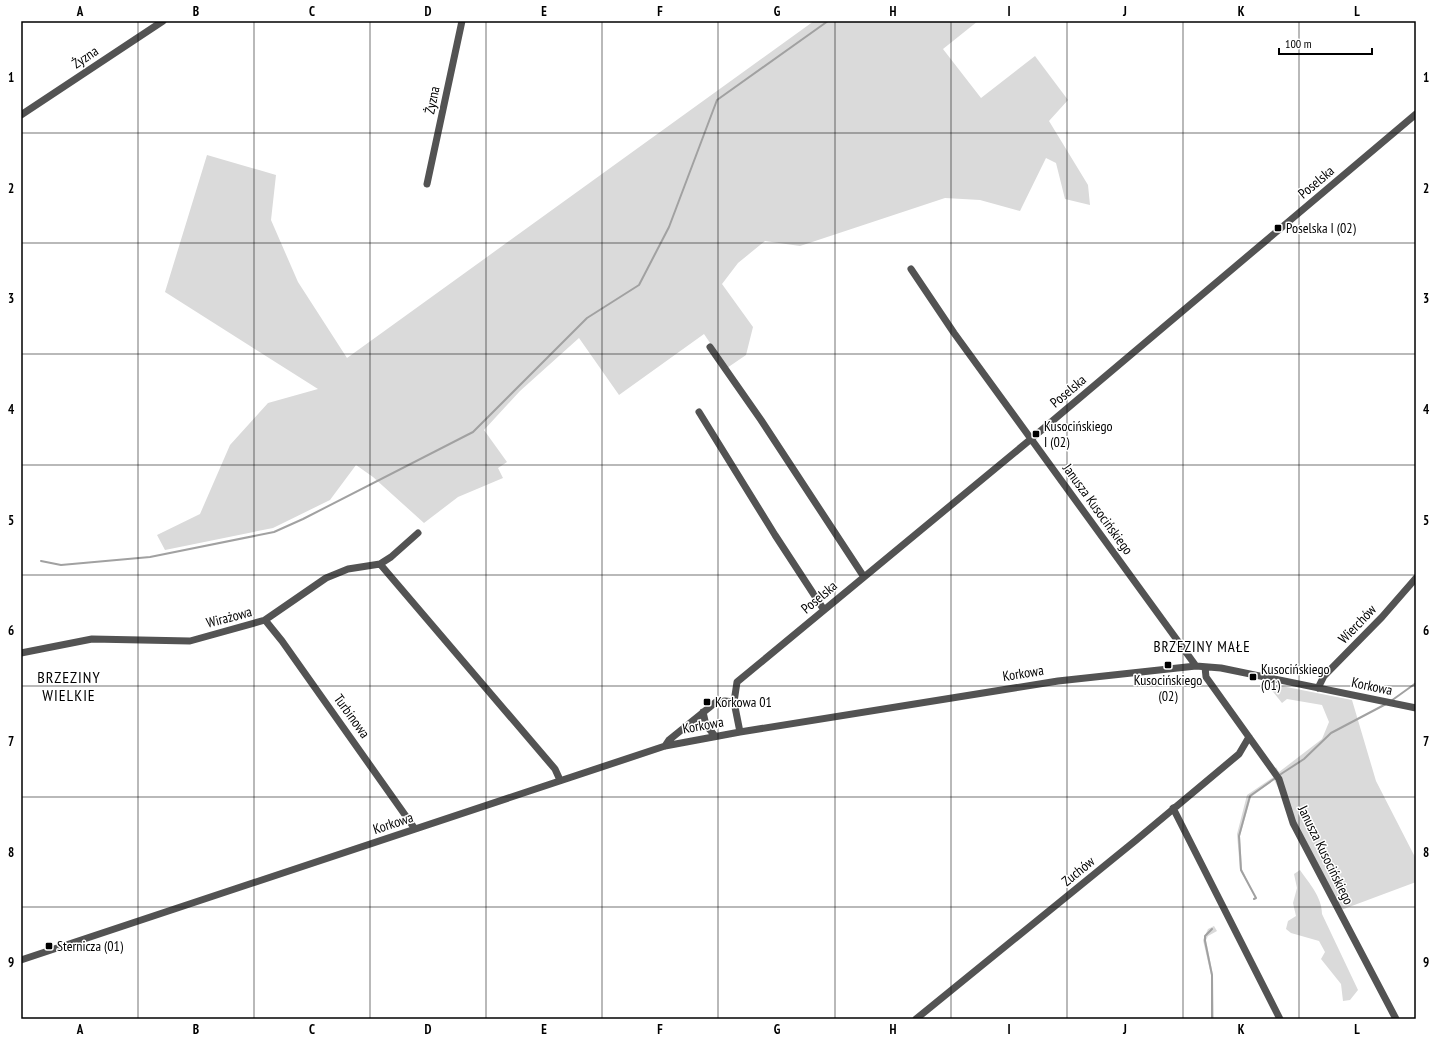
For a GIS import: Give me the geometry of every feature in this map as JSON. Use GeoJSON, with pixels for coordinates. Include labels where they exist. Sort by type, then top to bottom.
{"type":"FeatureCollection","features":[{"type":"Feature","properties":{"kind":"street","name":"Żyzna"},"geometry":{"type":"LineString","coordinates":[[21,115],[163,21]]}},
{"type":"Feature","properties":{"kind":"street","name":"Żyzna"},"geometry":{"type":"LineString","coordinates":[[426,184],[462,21]]}},
{"type":"Feature","properties":{"kind":"street","name":"Poselska"},"geometry":{"type":"LineString","coordinates":[[740,732],[734,702],[737,682],[1031,439],[1416,114]]}},
{"type":"Feature","properties":{"kind":"street","name":"Janusza Kusocińskiego"},"geometry":{"type":"LineString","coordinates":[[911,269],[954,333],[1196,666]]}},
{"type":"Feature","properties":{"kind":"street"},"geometry":{"type":"LineString","coordinates":[[710,347],[761,420],[864,577]]}},
{"type":"Feature","properties":{"kind":"street"},"geometry":{"type":"LineString","coordinates":[[699,412],[775,535],[824,610]]}},
{"type":"Feature","properties":{"kind":"street","name":"Wirażowa"},"geometry":{"type":"LineString","coordinates":[[21,653],[92,640],[190,641],[265,620],[326,578],[348,569],[380,564],[391,558],[418,533]]}},
{"type":"Feature","properties":{"kind":"street"},"geometry":{"type":"LineString","coordinates":[[380,564],[555,769],[560,780]]}},
{"type":"Feature","properties":{"kind":"street","name":"Wierchów"},"geometry":{"type":"LineString","coordinates":[[1318,688],[1324,676],[1377,622],[1416,578]]}},
{"type":"Feature","properties":{"kind":"street","name":"Turbinowa"},"geometry":{"type":"LineString","coordinates":[[265,620],[415,829]]}},
{"type":"Feature","properties":{"kind":"street","name":"Korkowa"},"geometry":{"type":"LineString","coordinates":[[21,960],[560,780],[666,746],[716,736],[1058,681],[1196,666],[1221,668],[1416,708]]}},
{"type":"Feature","properties":{"kind":"street","name":"Janusza Kusocińskiego"},"geometry":{"type":"LineString","coordinates":[[1205,667],[1206,677],[1279,780],[1294,823],[1396,1019]]}},
{"type":"Feature","properties":{"kind":"street"},"geometry":{"type":"LineString","coordinates":[[666,746],[669,740],[703,712],[721,700],[734,702]]}},
{"type":"Feature","properties":{"kind":"street"},"geometry":{"type":"LineString","coordinates":[[703,712],[706,725],[716,736]]}},
{"type":"Feature","properties":{"kind":"street","name":"Zuchów"},"geometry":{"type":"LineString","coordinates":[[916,1019],[1238,754],[1249,737]]}},
{"type":"Feature","properties":{"kind":"street"},"geometry":{"type":"LineString","coordinates":[[1173,808],[1280,1019]]}},
{"type":"Feature","properties":{"kind":"shaded area"},"geometry":{"type":"Polygon","coordinates":[[[814,21],[978,21],[943,49],[981,98],[1035,56],[1068,100],[1049,121],[1088,185],[1090,205],[1065,199],[1056,163],[1046,158],[1020,211],[980,200],[945,198],[800,246],[765,241],[738,263],[722,284],[753,327],[746,355],[727,368],[704,334],[619,395],[579,338],[520,391],[484,430],[507,462],[498,468],[503,478],[458,497],[424,523],[373,477],[356,465],[330,500],[273,528],[165,550],[157,535],[200,514],[230,445],[268,403],[318,389],[165,292],[207,155],[276,175],[271,220],[298,282],[347,358],[814,21]]]}},
{"type":"Feature","properties":{"kind":"shaded area"},"geometry":{"type":"Polygon","coordinates":[[[1266,683],[1352,700],[1376,781],[1416,859],[1416,882],[1341,910],[1295,823],[1275,769],[1276,767],[1279,772],[1322,739],[1329,722],[1322,705],[1287,699],[1282,703],[1266,683]]]}},
{"type":"Feature","properties":{"kind":"shaded area"},"geometry":{"type":"Polygon","coordinates":[[[1275,776],[1281,793],[1274,780],[1251,797],[1240,836],[1242,869],[1256,899],[1240,870],[1237,834],[1247,795],[1275,776]]]}},
{"type":"Feature","properties":{"kind":"shaded area"},"geometry":{"type":"Polygon","coordinates":[[[1300,870],[1311,885],[1320,902],[1322,914],[1358,990],[1350,1000],[1343,1001],[1341,984],[1321,959],[1325,952],[1319,941],[1291,933],[1286,929],[1288,921],[1296,916],[1293,903],[1297,888],[1294,874],[1300,870]]]}},
{"type":"Feature","properties":{"kind":"shaded area"},"geometry":{"type":"Polygon","coordinates":[[[1214,926],[1217,931],[1208,936],[1206,940],[1213,975],[1214,1019],[1211,1019],[1211,975],[1203,940],[1208,929],[1214,926]]]}},
{"type":"Feature","properties":{"kind":"waterway"},"geometry":{"type":"LineString","coordinates":[[41,561],[61,565],[150,557],[274,532],[303,519],[473,432],[587,318],[639,285],[669,227],[717,100],[828,21]]}},
{"type":"Feature","properties":{"kind":"waterway"},"geometry":{"type":"LineString","coordinates":[[1391,701],[1416,683]]}},
{"type":"Feature","properties":{"kind":"waterway"},"geometry":{"type":"LineString","coordinates":[[1281,774],[1304,759],[1331,733],[1386,704]]}},
{"type":"Feature","properties":{"kind":"waterway"},"geometry":{"type":"LineString","coordinates":[[1254,899],[1256,898],[1241,870],[1239,836],[1250,796],[1274,779]]}},
{"type":"Feature","properties":{"kind":"waterway"},"geometry":{"type":"LineString","coordinates":[[1212,929],[1205,936],[1212,975],[1212,1019]]}},
{"type":"Feature","properties":{"kind":"place","name":"Poselska I (02)"},"geometry":{"type":"Point","coordinates":[1278,228]}},
{"type":"Feature","properties":{"kind":"place","name":"Kusocińskiego I (02)"},"geometry":{"type":"Point","coordinates":[1036,434]}},
{"type":"Feature","properties":{"kind":"place","name":"Kusocińskiego (02)"},"geometry":{"type":"Point","coordinates":[1168,665]}},
{"type":"Feature","properties":{"kind":"place","name":"Kusocińskiego (01)"},"geometry":{"type":"Point","coordinates":[1253,677]}},
{"type":"Feature","properties":{"kind":"place","name":"Korkowa 01"},"geometry":{"type":"Point","coordinates":[707,702]}},
{"type":"Feature","properties":{"kind":"place","name":"Sternicza (01)"},"geometry":{"type":"Point","coordinates":[49,946]}},
{"type":"Feature","properties":{"kind":"district","name":"BRZEZINY MAŁE"},"geometry":{"type":"Point","coordinates":[1202,647]}},
{"type":"Feature","properties":{"kind":"district","name":"BRZEZINY WIELKIE"},"geometry":{"type":"Point","coordinates":[69,686]}}]}
